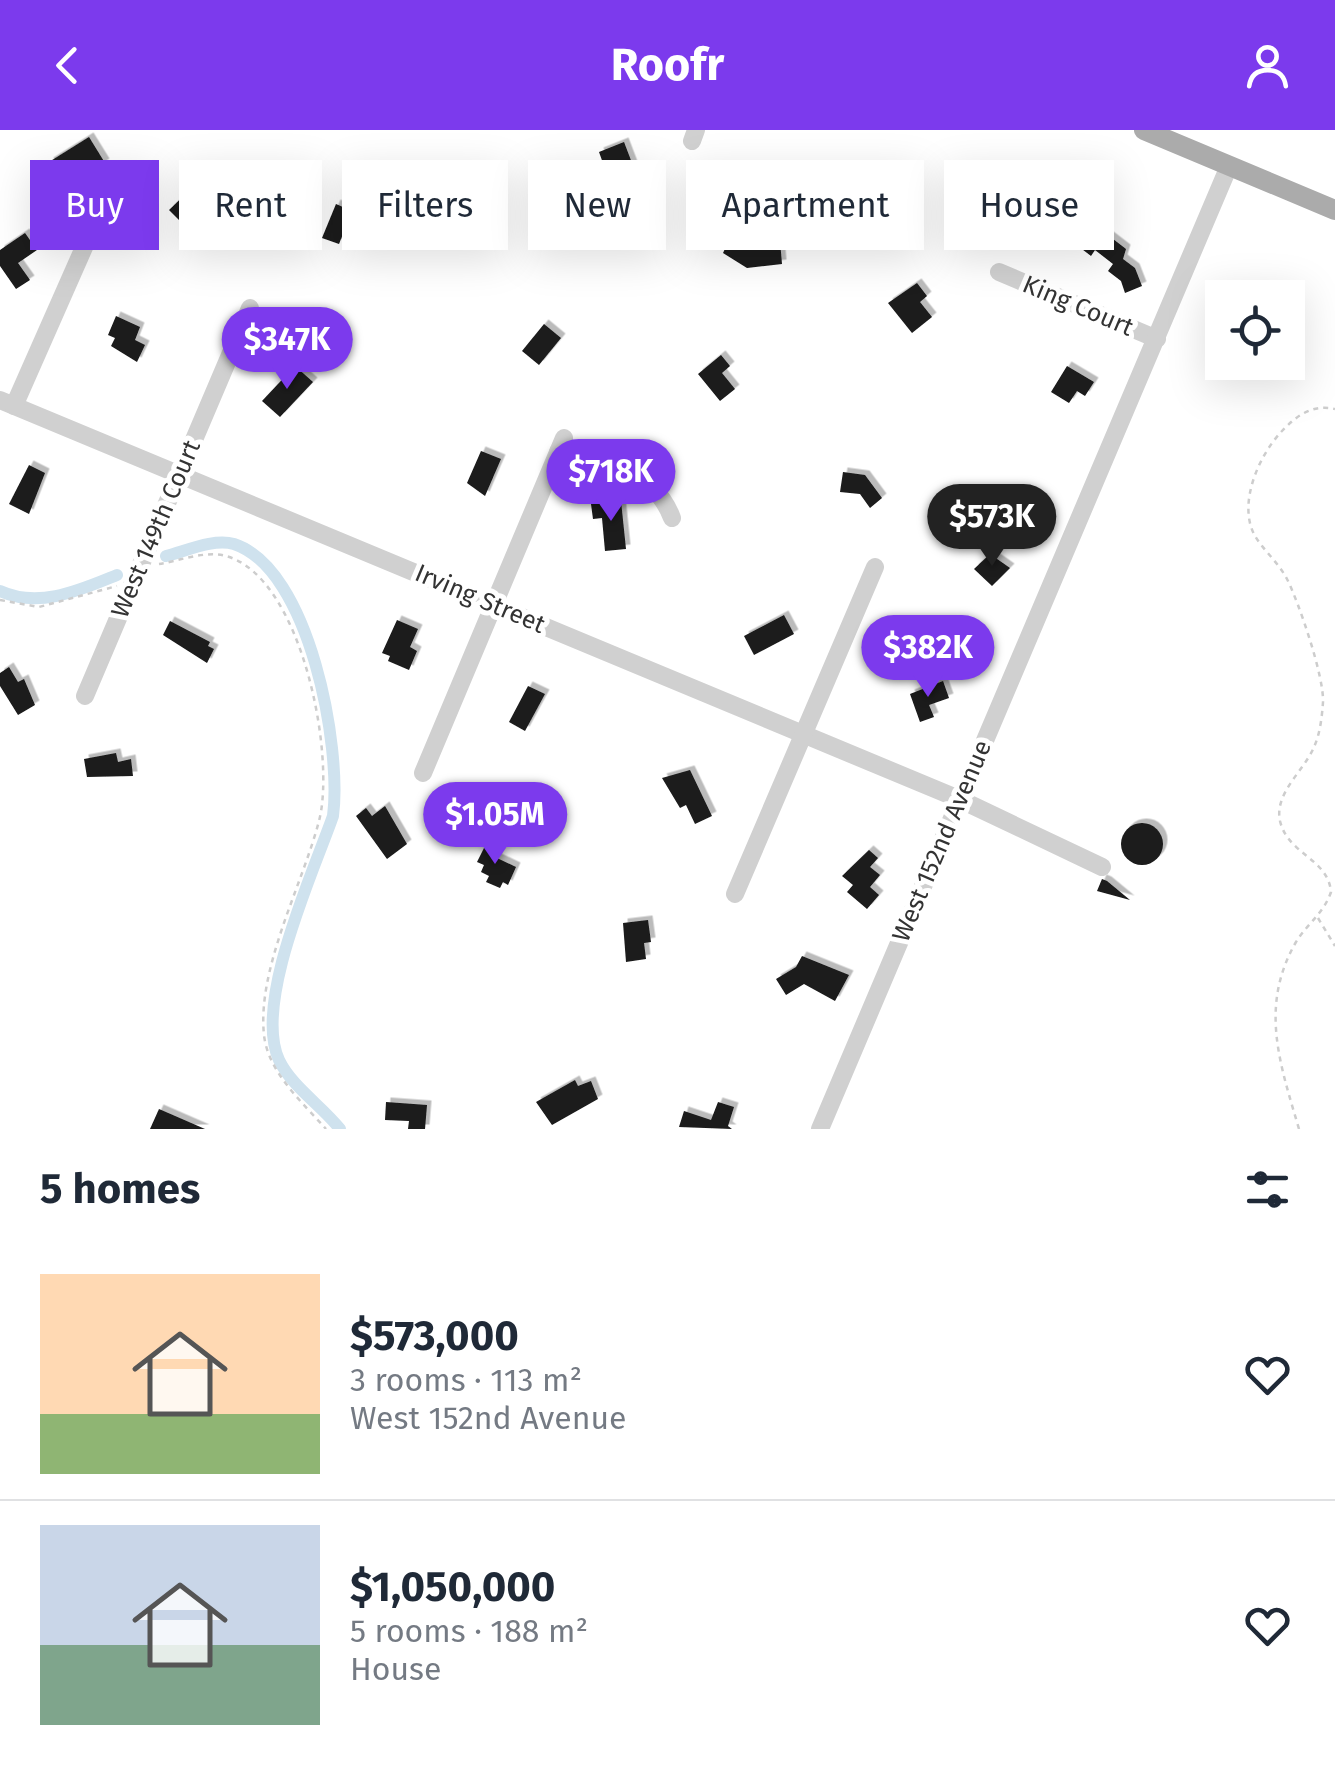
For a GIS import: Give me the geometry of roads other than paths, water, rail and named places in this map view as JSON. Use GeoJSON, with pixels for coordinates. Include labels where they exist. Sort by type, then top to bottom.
{"type":"FeatureCollection","features":[{"type":"Feature","properties":{"kind":"main road"},"geometry":{"type":"LineString","coordinates":[[1144,130],[1335,210]]}},
{"type":"Feature","properties":{"kind":"street","name":"West 152nd Avenue"},"geometry":{"type":"LineString","coordinates":[[820,1129],[1229,166]]}},
{"type":"Feature","properties":{"kind":"street"},"geometry":{"type":"LineString","coordinates":[[7,403],[81,250]]}},
{"type":"Feature","properties":{"kind":"street","name":"King Court"},"geometry":{"type":"LineString","coordinates":[[999,272],[1157,339]]}},
{"type":"Feature","properties":{"kind":"street","name":"West 149th Court"},"geometry":{"type":"LineString","coordinates":[[85,696],[250,308]]}},
{"type":"Feature","properties":{"kind":"street","name":"Irving Street"},"geometry":{"type":"LineString","coordinates":[[7,403],[959,798],[1102,867]]}},
{"type":"Feature","properties":{"kind":"street"},"geometry":{"type":"LineString","coordinates":[[423,772],[561,445],[621,468],[658,492],[672,518]]}},
{"type":"Feature","properties":{"kind":"street"},"geometry":{"type":"LineString","coordinates":[[735,894],[874,567]]}},
{"type":"Feature","properties":{"kind":"waterway"},"geometry":{"type":"LineString","coordinates":[[166,556],[226,543],[260,560],[283,587],[315,664],[332,748],[333,816],[279,973],[273,1035],[285,1070],[340,1129]]}},
{"type":"Feature","properties":{"kind":"waterway"},"geometry":{"type":"LineString","coordinates":[[0,591],[44,598],[117,575]]}}]}
